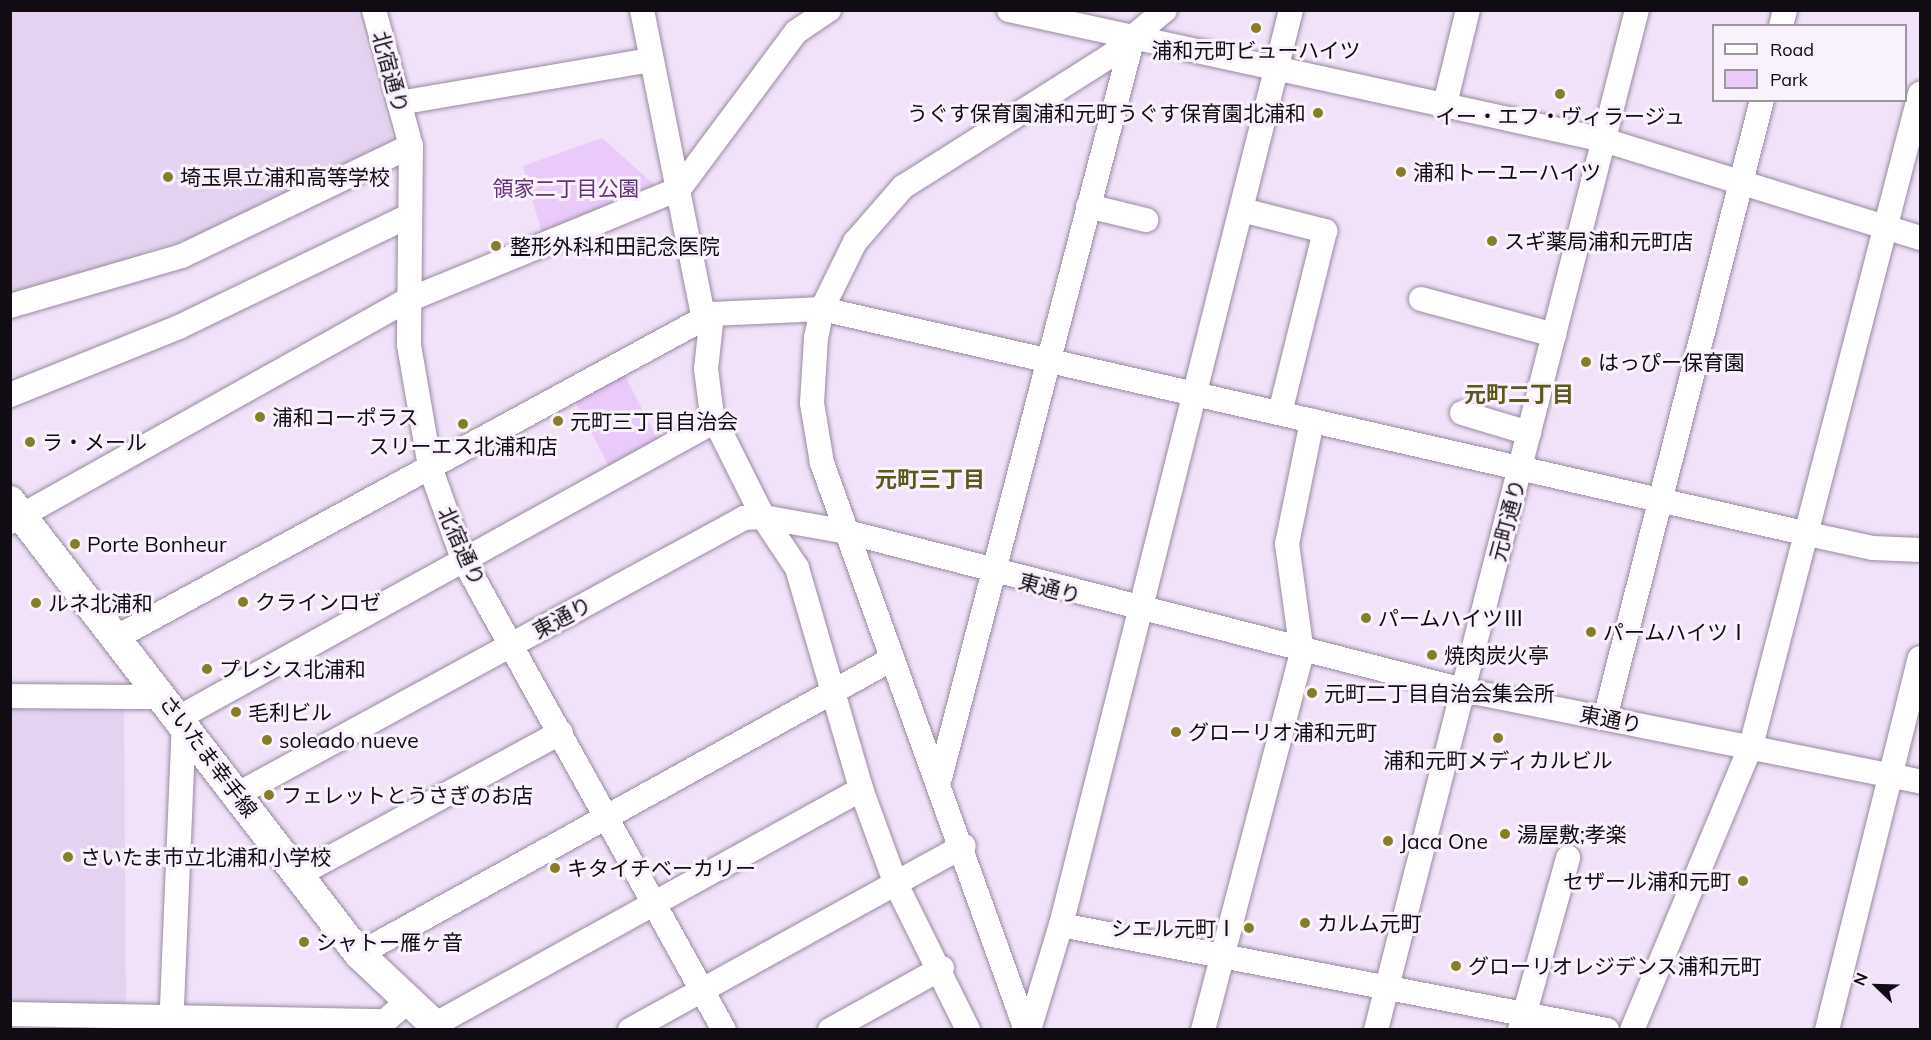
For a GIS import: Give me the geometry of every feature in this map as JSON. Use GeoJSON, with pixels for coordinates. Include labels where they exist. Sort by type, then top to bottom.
{"type":"FeatureCollection","features":[{"type":"Feature","properties":{"kind":"main road","name":"さいたま幸手線"},"geometry":{"type":"LineString","coordinates":[[15,513],[118,636],[359,954],[393,1018],[437,1027]]}},
{"type":"Feature","properties":{"kind":"street","name":"北宿通り"},"geometry":{"type":"LineString","coordinates":[[374,10],[411,146],[408,300],[413,390],[430,467],[463,559],[513,644],[724,1029]]}},
{"type":"Feature","properties":{"kind":"street"},"geometry":{"type":"LineString","coordinates":[[642,10],[708,315],[706,369],[715,421],[763,517],[797,568],[861,789],[895,882],[942,968],[968,1029]]}},
{"type":"Feature","properties":{"kind":"street"},"geometry":{"type":"LineString","coordinates":[[15,513],[408,300],[679,189],[796,32],[829,10]]}},
{"type":"Feature","properties":{"kind":"street"},"geometry":{"type":"LineString","coordinates":[[1009,10],[1604,140],[1887,225],[1920,238]]}},
{"type":"Feature","properties":{"kind":"street"},"geometry":{"type":"LineString","coordinates":[[1028,1029],[940,778],[891,659],[815,434],[813,366],[822,309],[855,242],[903,187],[1133,37],[1165,10]]}},
{"type":"Feature","properties":{"kind":"street"},"geometry":{"type":"LineString","coordinates":[[1028,1029],[1061,925],[1197,392],[1291,10]]}},
{"type":"Feature","properties":{"kind":"street"},"geometry":{"type":"LineString","coordinates":[[1444,104],[1468,10]]}},
{"type":"Feature","properties":{"kind":"street","name":"元町通り"},"geometry":{"type":"LineString","coordinates":[[1376,1029],[1637,10]]}},
{"type":"Feature","properties":{"kind":"street"},"geometry":{"type":"LineString","coordinates":[[940,778],[1133,37]]}},
{"type":"Feature","properties":{"kind":"street"},"geometry":{"type":"LineString","coordinates":[[399,103],[651,60]]}},
{"type":"Feature","properties":{"kind":"street"},"geometry":{"type":"LineString","coordinates":[[1632,1029],[1751,747],[1808,534],[1920,94]]}},
{"type":"Feature","properties":{"kind":"street"},"geometry":{"type":"LineString","coordinates":[[1605,718],[1762,102]]}},
{"type":"Feature","properties":{"kind":"street"},"geometry":{"type":"LineString","coordinates":[[10,306],[182,256],[411,146]]}},
{"type":"Feature","properties":{"kind":"street"},"geometry":{"type":"LineString","coordinates":[[1088,206],[1146,220]]}},
{"type":"Feature","properties":{"kind":"street"},"geometry":{"type":"LineString","coordinates":[[1242,210],[1325,231],[1280,413]]}},
{"type":"Feature","properties":{"kind":"street"},"geometry":{"type":"LineString","coordinates":[[10,395],[179,327],[409,216]]}},
{"type":"Feature","properties":{"kind":"street"},"geometry":{"type":"LineString","coordinates":[[1421,299],[1554,335]]}},
{"type":"Feature","properties":{"kind":"street"},"geometry":{"type":"LineString","coordinates":[[118,636],[708,315],[822,309],[1049,358],[1312,421],[1808,534],[1873,548],[1920,550]]}},
{"type":"Feature","properties":{"kind":"street"},"geometry":{"type":"LineString","coordinates":[[1462,413],[1529,433]]}},
{"type":"Feature","properties":{"kind":"street"},"geometry":{"type":"LineString","coordinates":[[10,696],[176,712],[715,421]]}},
{"type":"Feature","properties":{"kind":"street"},"geometry":{"type":"LineString","coordinates":[[1203,1029],[1302,653],[1287,544],[1312,421]]}},
{"type":"Feature","properties":{"kind":"street","name":"東通り"},"geometry":{"type":"LineString","coordinates":[[238,794],[744,518],[763,517],[847,532],[1140,612],[1302,653],[1463,690],[1751,747],[1890,779],[1920,781]]}},
{"type":"Feature","properties":{"kind":"street"},"geometry":{"type":"LineString","coordinates":[[1827,1029],[1920,658]]}},
{"type":"Feature","properties":{"kind":"street"},"geometry":{"type":"LineString","coordinates":[[359,954],[891,659]]}},
{"type":"Feature","properties":{"kind":"street"},"geometry":{"type":"LineString","coordinates":[[171,1023],[176,712]]}},
{"type":"Feature","properties":{"kind":"street"},"geometry":{"type":"LineString","coordinates":[[298,875],[561,732]]}},
{"type":"Feature","properties":{"kind":"street"},"geometry":{"type":"LineString","coordinates":[[437,1027],[654,903],[861,789]]}},
{"type":"Feature","properties":{"kind":"street"},"geometry":{"type":"LineString","coordinates":[[630,1029],[964,846]]}},
{"type":"Feature","properties":{"kind":"street"},"geometry":{"type":"LineString","coordinates":[[1524,1023],[1568,858]]}},
{"type":"Feature","properties":{"kind":"street"},"geometry":{"type":"LineString","coordinates":[[1061,925],[1386,990],[1524,1023],[1607,1029]]}},
{"type":"Feature","properties":{"kind":"street"},"geometry":{"type":"LineString","coordinates":[[830,1029],[942,968]]}},
{"type":"Feature","properties":{"kind":"street"},"geometry":{"type":"LineString","coordinates":[[10,1014],[171,1023],[393,1018]]}},
{"type":"Feature","properties":{"kind":"shaded area","name":"埼玉県立浦和高等学校"},"geometry":{"type":"Polygon","coordinates":[[[11,11],[357,11],[394,144],[203,235],[143,252],[134,264],[11,299],[11,11]]]}},
{"type":"Feature","properties":{"kind":"shaded area","name":"さいたま市立北浦和小学校"},"geometry":{"type":"Polygon","coordinates":[[[11,706],[124,709],[126,1007],[11,1006],[11,706]]]}},
{"type":"Feature","properties":{"kind":"green space","name":"領家二丁目公園"},"geometry":{"type":"Polygon","coordinates":[[[602,138],[658,188],[543,237],[523,166],[602,138]]]}},
{"type":"Feature","properties":{"kind":"green space"},"geometry":{"type":"Polygon","coordinates":[[[622,370],[661,446],[612,472],[573,397],[622,370]]]}},
{"type":"Feature","properties":{"kind":"place","name":"浦和元町ビューハイツ"},"geometry":{"type":"Point","coordinates":[1256,28]}},
{"type":"Feature","properties":{"kind":"place","name":"イー・エフ・ヴィラージュ"},"geometry":{"type":"Point","coordinates":[1560,94]}},
{"type":"Feature","properties":{"kind":"place","name":"うぐす保育園浦和元町うぐす保育園北浦和"},"geometry":{"type":"Point","coordinates":[1318,113]}},
{"type":"Feature","properties":{"kind":"place","name":"浦和トーユーハイツ"},"geometry":{"type":"Point","coordinates":[1401,172]}},
{"type":"Feature","properties":{"kind":"place","name":"埼玉県立浦和高等学校"},"geometry":{"type":"Point","coordinates":[168,177]}},
{"type":"Feature","properties":{"kind":"place","name":"スギ薬局浦和元町店"},"geometry":{"type":"Point","coordinates":[1492,241]}},
{"type":"Feature","properties":{"kind":"place","name":"整形外科和田記念医院"},"geometry":{"type":"Point","coordinates":[496,246]}},
{"type":"Feature","properties":{"kind":"place","name":"はっぴー保育園"},"geometry":{"type":"Point","coordinates":[1586,362]}},
{"type":"Feature","properties":{"kind":"place","name":"浦和コーポラス"},"geometry":{"type":"Point","coordinates":[260,417]}},
{"type":"Feature","properties":{"kind":"place","name":"元町三丁目自治会"},"geometry":{"type":"Point","coordinates":[558,421]}},
{"type":"Feature","properties":{"kind":"place","name":"スリーエス北浦和店"},"geometry":{"type":"Point","coordinates":[463,424]}},
{"type":"Feature","properties":{"kind":"place","name":"ラ・メール"},"geometry":{"type":"Point","coordinates":[30,442]}},
{"type":"Feature","properties":{"kind":"place","name":"Porte Bonheur"},"geometry":{"type":"Point","coordinates":[75,544]}},
{"type":"Feature","properties":{"kind":"place","name":"クラインロゼ"},"geometry":{"type":"Point","coordinates":[243,602]}},
{"type":"Feature","properties":{"kind":"place","name":"ルネ北浦和"},"geometry":{"type":"Point","coordinates":[36,603]}},
{"type":"Feature","properties":{"kind":"place","name":"パームハイツⅢ"},"geometry":{"type":"Point","coordinates":[1366,618]}},
{"type":"Feature","properties":{"kind":"place","name":"パームハイツⅠ"},"geometry":{"type":"Point","coordinates":[1591,632]}},
{"type":"Feature","properties":{"kind":"place","name":"焼肉炭火亭"},"geometry":{"type":"Point","coordinates":[1432,655]}},
{"type":"Feature","properties":{"kind":"place","name":"プレシス北浦和"},"geometry":{"type":"Point","coordinates":[207,669]}},
{"type":"Feature","properties":{"kind":"place","name":"元町二丁目自治会集会所"},"geometry":{"type":"Point","coordinates":[1312,693]}},
{"type":"Feature","properties":{"kind":"place","name":"毛利ビル"},"geometry":{"type":"Point","coordinates":[236,712]}},
{"type":"Feature","properties":{"kind":"place","name":"グローリオ浦和元町"},"geometry":{"type":"Point","coordinates":[1176,732]}},
{"type":"Feature","properties":{"kind":"place","name":"浦和元町メディカルビル"},"geometry":{"type":"Point","coordinates":[1498,738]}},
{"type":"Feature","properties":{"kind":"place","name":"soleado nueve"},"geometry":{"type":"Point","coordinates":[267,740]}},
{"type":"Feature","properties":{"kind":"place","name":"フェレットとうさぎのお店"},"geometry":{"type":"Point","coordinates":[269,795]}},
{"type":"Feature","properties":{"kind":"place","name":"湯屋敷;孝楽"},"geometry":{"type":"Point","coordinates":[1505,834]}},
{"type":"Feature","properties":{"kind":"place","name":"Jaca One"},"geometry":{"type":"Point","coordinates":[1388,841]}},
{"type":"Feature","properties":{"kind":"place","name":"さいたま市立北浦和小学校"},"geometry":{"type":"Point","coordinates":[68,857]}},
{"type":"Feature","properties":{"kind":"place","name":"キタイチベーカリー"},"geometry":{"type":"Point","coordinates":[555,868]}},
{"type":"Feature","properties":{"kind":"place","name":"セザール浦和元町"},"geometry":{"type":"Point","coordinates":[1743,881]}},
{"type":"Feature","properties":{"kind":"place","name":"カルム元町"},"geometry":{"type":"Point","coordinates":[1305,923]}},
{"type":"Feature","properties":{"kind":"place","name":"シエル元町Ⅰ"},"geometry":{"type":"Point","coordinates":[1249,928]}},
{"type":"Feature","properties":{"kind":"place","name":"シャトー雁ヶ音"},"geometry":{"type":"Point","coordinates":[304,942]}},
{"type":"Feature","properties":{"kind":"place","name":"グローリオレジデンス浦和元町"},"geometry":{"type":"Point","coordinates":[1456,966]}},
{"type":"Feature","properties":{"kind":"district","name":"元町二丁目"},"geometry":{"type":"Point","coordinates":[1519,395]}},
{"type":"Feature","properties":{"kind":"district","name":"元町三丁目"},"geometry":{"type":"Point","coordinates":[930,480]}}]}
